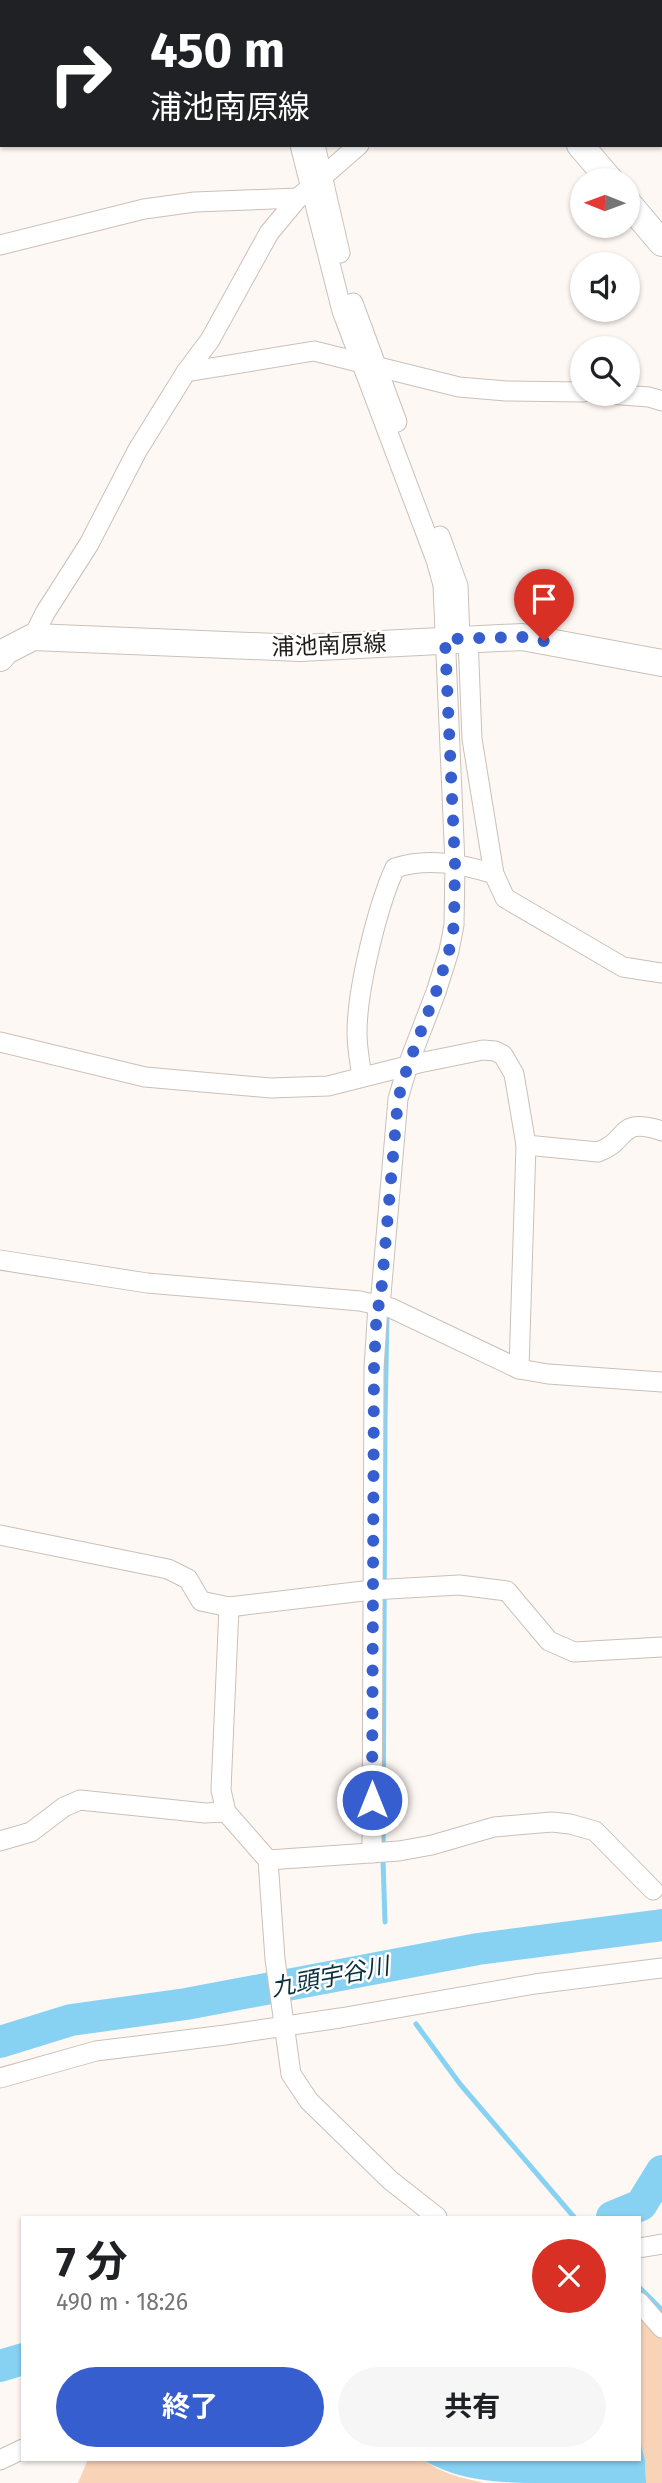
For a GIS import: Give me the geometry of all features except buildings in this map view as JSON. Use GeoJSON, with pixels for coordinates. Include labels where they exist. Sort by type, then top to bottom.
{"type":"FeatureCollection","features":[{"type":"Feature","properties":{"kind":"main road"},"geometry":{"type":"LineString","coordinates":[[582,147],[600,168]]}},
{"type":"Feature","properties":{"kind":"main road"},"geometry":{"type":"LineString","coordinates":[[640,217],[662,243]]}},
{"type":"Feature","properties":{"kind":"main road","name":"浦池南原線"},"geometry":{"type":"LineString","coordinates":[[2,653],[33,637],[300,648],[522,637],[662,663]]}},
{"type":"Feature","properties":{"kind":"street"},"geometry":{"type":"LineString","coordinates":[[301,147],[313,186],[333,281],[369,364],[436,560],[458,639],[494,874],[505,898],[543,922],[624,967],[662,973]]}},
{"type":"Feature","properties":{"kind":"street"},"geometry":{"type":"LineString","coordinates":[[313,186],[315,147]]}},
{"type":"Feature","properties":{"kind":"street"},"geometry":{"type":"LineString","coordinates":[[33,637],[45,613],[89,544],[137,452],[186,372],[210,340],[270,233],[313,186],[357,147]]}},
{"type":"Feature","properties":{"kind":"street"},"geometry":{"type":"LineString","coordinates":[[0,245],[144,209],[313,186]]}},
{"type":"Feature","properties":{"kind":"street"},"geometry":{"type":"LineString","coordinates":[[186,372],[314,351],[459,387],[570,392]]}},
{"type":"Feature","properties":{"kind":"street"},"geometry":{"type":"LineString","coordinates":[[640,396],[662,401]]}},
{"type":"Feature","properties":{"kind":"street"},"geometry":{"type":"LineString","coordinates":[[380,1852],[380,1590],[374,1368],[384,1306],[398,1099],[413,1064],[449,951],[454,925],[460,864],[458,639]]}},
{"type":"Feature","properties":{"kind":"street"},"geometry":{"type":"LineString","coordinates":[[362,1077],[357,1033],[361,995],[385,889],[395,868],[411,862],[460,864],[494,874]]}},
{"type":"Feature","properties":{"kind":"street"},"geometry":{"type":"LineString","coordinates":[[0,1042],[145,1077],[271,1087],[328,1086],[413,1064],[483,1050],[503,1055],[514,1074],[526,1145],[519,1369]]}},
{"type":"Feature","properties":{"kind":"street"},"geometry":{"type":"LineString","coordinates":[[526,1145],[598,1152],[605,1149],[628,1127],[645,1126],[662,1131]]}},
{"type":"Feature","properties":{"kind":"street"},"geometry":{"type":"LineString","coordinates":[[0,1260],[147,1283],[331,1297],[384,1306],[443,1331],[519,1369],[548,1374],[662,1382]]}},
{"type":"Feature","properties":{"kind":"street"},"geometry":{"type":"LineString","coordinates":[[0,1535],[168,1569],[188,1579],[201,1601],[229,1607],[380,1590],[459,1585],[507,1591],[550,1641],[574,1651],[662,1647]]}},
{"type":"Feature","properties":{"kind":"street"},"geometry":{"type":"LineString","coordinates":[[229,1607],[221,1790],[226,1812],[268,1860],[275,1959],[291,2074],[309,2101],[390,2180],[436,2216]]}},
{"type":"Feature","properties":{"kind":"street"},"geometry":{"type":"LineString","coordinates":[[0,1840],[31,1832],[64,1807],[80,1800],[205,1813],[226,1812]]}},
{"type":"Feature","properties":{"kind":"street"},"geometry":{"type":"LineString","coordinates":[[268,1860],[380,1852],[432,1845],[494,1827],[528,1822],[570,1824],[595,1831],[653,1889]]}},
{"type":"Feature","properties":{"kind":"street"},"geometry":{"type":"LineString","coordinates":[[0,2078],[96,2051],[225,2035],[282,2022],[340,2018],[535,1984],[662,1968]]}},
{"type":"Feature","properties":{"kind":"street"},"geometry":{"type":"LineString","coordinates":[[641,2248],[662,2244]]}},
{"type":"Feature","properties":{"kind":"street"},"geometry":{"type":"LineString","coordinates":[[641,2304],[662,2328]]}},
{"type":"Feature","properties":{"kind":"street"},"geometry":{"type":"LineString","coordinates":[[0,2460],[21,2450]]}},
{"type":"Feature","properties":{"kind":"shaded area"},"geometry":{"type":"Polygon","coordinates":[[[641,2317],[662,2338],[662,2483],[646,2483],[641,2444],[641,2317]]]}},
{"type":"Feature","properties":{"kind":"shaded area"},"geometry":{"type":"Polygon","coordinates":[[[87,2461],[425,2461],[452,2474],[484,2483],[78,2483],[87,2461]]]}},
{"type":"Feature","properties":{"kind":"water"},"geometry":{"type":"Polygon","coordinates":[[[641,2444],[646,2483],[502,2482],[468,2477],[426,2461],[641,2461],[641,2444]]]}},
{"type":"Feature","properties":{"kind":"waterway"},"geometry":{"type":"LineString","coordinates":[[385,1922],[383,1860],[387,1313]]}},
{"type":"Feature","properties":{"kind":"waterway","name":"九頭宇谷川"},"geometry":{"type":"LineString","coordinates":[[0,2042],[71,2020],[186,2004],[478,1949],[662,1925]]}},
{"type":"Feature","properties":{"kind":"waterway"},"geometry":{"type":"LineString","coordinates":[[416,2024],[460,2084],[573,2216]]}},
{"type":"Feature","properties":{"kind":"waterway"},"geometry":{"type":"LineString","coordinates":[[614,2216],[641,2205],[662,2171]]}},
{"type":"Feature","properties":{"kind":"waterway"},"geometry":{"type":"LineString","coordinates":[[641,2289],[662,2310]]}},
{"type":"Feature","properties":{"kind":"waterway"},"geometry":{"type":"LineString","coordinates":[[0,2366],[21,2360]]}},
{"type":"Feature","properties":{"kind":"route"},"geometry":{"type":"LineString","coordinates":[[372,1800],[374,1368],[377,1305],[380,1306],[398,1099],[436,992],[454,925],[455,864],[445,639],[522,637],[544,641]]}}]}
